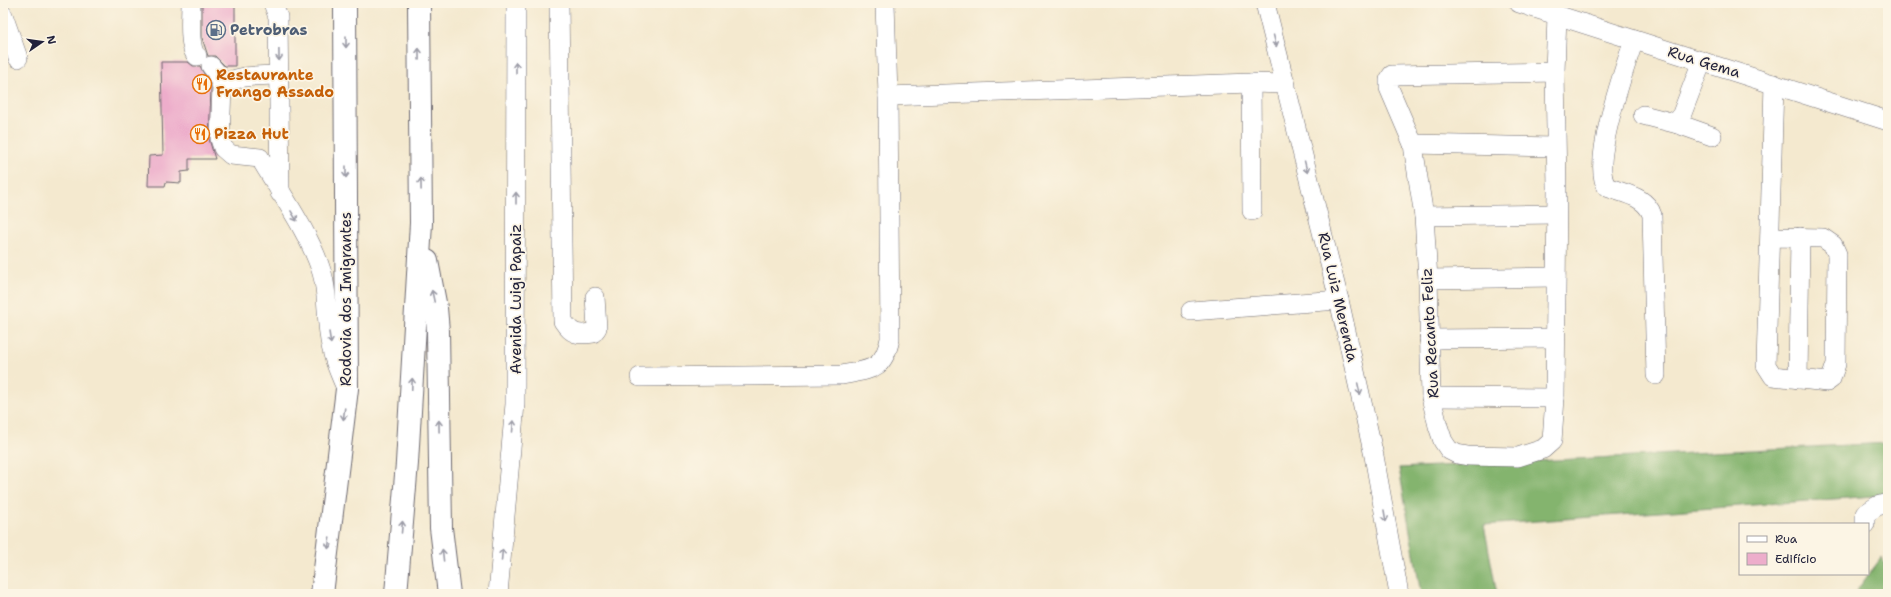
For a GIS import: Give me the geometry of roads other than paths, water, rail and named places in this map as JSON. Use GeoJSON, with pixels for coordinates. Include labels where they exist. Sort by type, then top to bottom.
{"type":"FeatureCollection","features":[{"type":"Feature","properties":{"kind":"highway","name":"Rodovia dos Imigrantes"},"geometry":{"type":"LineString","coordinates":[[322,594],[347,389],[345,3]]}},
{"type":"Feature","properties":{"kind":"highway"},"geometry":{"type":"LineString","coordinates":[[396,594],[407,463],[421,223],[419,3]]}},
{"type":"Feature","properties":{"kind":"highway"},"geometry":{"type":"LineString","coordinates":[[421,223],[436,308],[438,331],[441,528],[449,594]]}},
{"type":"Feature","properties":{"kind":"street"},"geometry":{"type":"LineString","coordinates":[[191,3],[191,47],[194,54],[216,72],[222,86],[220,139],[223,148],[231,155],[260,158],[315,251],[326,291],[332,352],[347,389]]}},
{"type":"Feature","properties":{"kind":"street"},"geometry":{"type":"LineString","coordinates":[[273,3],[278,18],[280,75],[280,192]]}},
{"type":"Feature","properties":{"kind":"street","name":"Avenida Luigi Papaiz"},"geometry":{"type":"LineString","coordinates":[[498,594],[515,404],[516,3]]}},
{"type":"Feature","properties":{"kind":"street"},"geometry":{"type":"LineString","coordinates":[[559,3],[563,321],[569,331],[580,335],[593,333],[597,328],[595,297]]}},
{"type":"Feature","properties":{"kind":"street"},"geometry":{"type":"LineString","coordinates":[[640,377],[842,375],[867,370],[878,364],[887,354],[890,338],[888,96],[885,3]]}},
{"type":"Feature","properties":{"kind":"street","name":"Rua Luiz Merenda"},"geometry":{"type":"LineString","coordinates":[[1265,3],[1339,300],[1374,456],[1399,594]]}},
{"type":"Feature","properties":{"kind":"street","name":"Rua Gema"},"geometry":{"type":"LineString","coordinates":[[1519,3],[1702,60],[1888,121]]}},
{"type":"Feature","properties":{"kind":"street"},"geometry":{"type":"LineString","coordinates":[[3,15],[18,58]]}},
{"type":"Feature","properties":{"kind":"street","name":"Rua Recanto Feliz"},"geometry":{"type":"LineString","coordinates":[[1555,72],[1392,75],[1388,80],[1389,88],[1413,144],[1424,216],[1428,279],[1432,397],[1438,426],[1443,442],[1449,450],[1468,456],[1518,457],[1543,448],[1552,441],[1555,398],[1555,72],[1557,15]]}},
{"type":"Feature","properties":{"kind":"street"},"geometry":{"type":"LineString","coordinates":[[1634,40],[1608,129],[1603,163],[1603,177],[1607,187],[1644,201],[1650,208],[1652,215],[1656,375]]}},
{"type":"Feature","properties":{"kind":"street"},"geometry":{"type":"LineString","coordinates":[[1678,124],[1702,60]]}},
{"type":"Feature","properties":{"kind":"street"},"geometry":{"type":"LineString","coordinates":[[222,86],[226,82],[251,77],[280,75]]}},
{"type":"Feature","properties":{"kind":"street"},"geometry":{"type":"LineString","coordinates":[[888,96],[1251,83],[1286,84]]}},
{"type":"Feature","properties":{"kind":"street"},"geometry":{"type":"LineString","coordinates":[[1251,83],[1252,211]]}},
{"type":"Feature","properties":{"kind":"street"},"geometry":{"type":"LineString","coordinates":[[1770,237],[1823,238],[1833,245],[1836,254],[1836,356],[1833,373],[1827,382],[1773,376],[1766,365],[1774,84]]}},
{"type":"Feature","properties":{"kind":"street"},"geometry":{"type":"LineString","coordinates":[[1643,115],[1678,124],[1712,136]]}},
{"type":"Feature","properties":{"kind":"street"},"geometry":{"type":"LineString","coordinates":[[1413,144],[1555,147]]}},
{"type":"Feature","properties":{"kind":"street"},"geometry":{"type":"LineString","coordinates":[[1424,216],[1556,214]]}},
{"type":"Feature","properties":{"kind":"street"},"geometry":{"type":"LineString","coordinates":[[1798,379],[1800,237]]}},
{"type":"Feature","properties":{"kind":"street"},"geometry":{"type":"LineString","coordinates":[[1428,279],[1556,277]]}},
{"type":"Feature","properties":{"kind":"street"},"geometry":{"type":"LineString","coordinates":[[1191,311],[1339,300]]}},
{"type":"Feature","properties":{"kind":"street"},"geometry":{"type":"LineString","coordinates":[[1429,339],[1555,338]]}},
{"type":"Feature","properties":{"kind":"street"},"geometry":{"type":"LineString","coordinates":[[1432,397],[1555,398]]}},
{"type":"Feature","properties":{"kind":"street"},"geometry":{"type":"LineString","coordinates":[[1865,523],[1865,514],[1877,506],[1888,503]]}},
{"type":"Feature","properties":{"kind":"place","name":"Petrobras"},"geometry":{"type":"Point","coordinates":[216,30]}},
{"type":"Feature","properties":{"kind":"place","name":"Restaurante Frango Assado"},"geometry":{"type":"Point","coordinates":[202,84]}},
{"type":"Feature","properties":{"kind":"place","name":"Pizza Hut"},"geometry":{"type":"Point","coordinates":[200,134]}}]}
